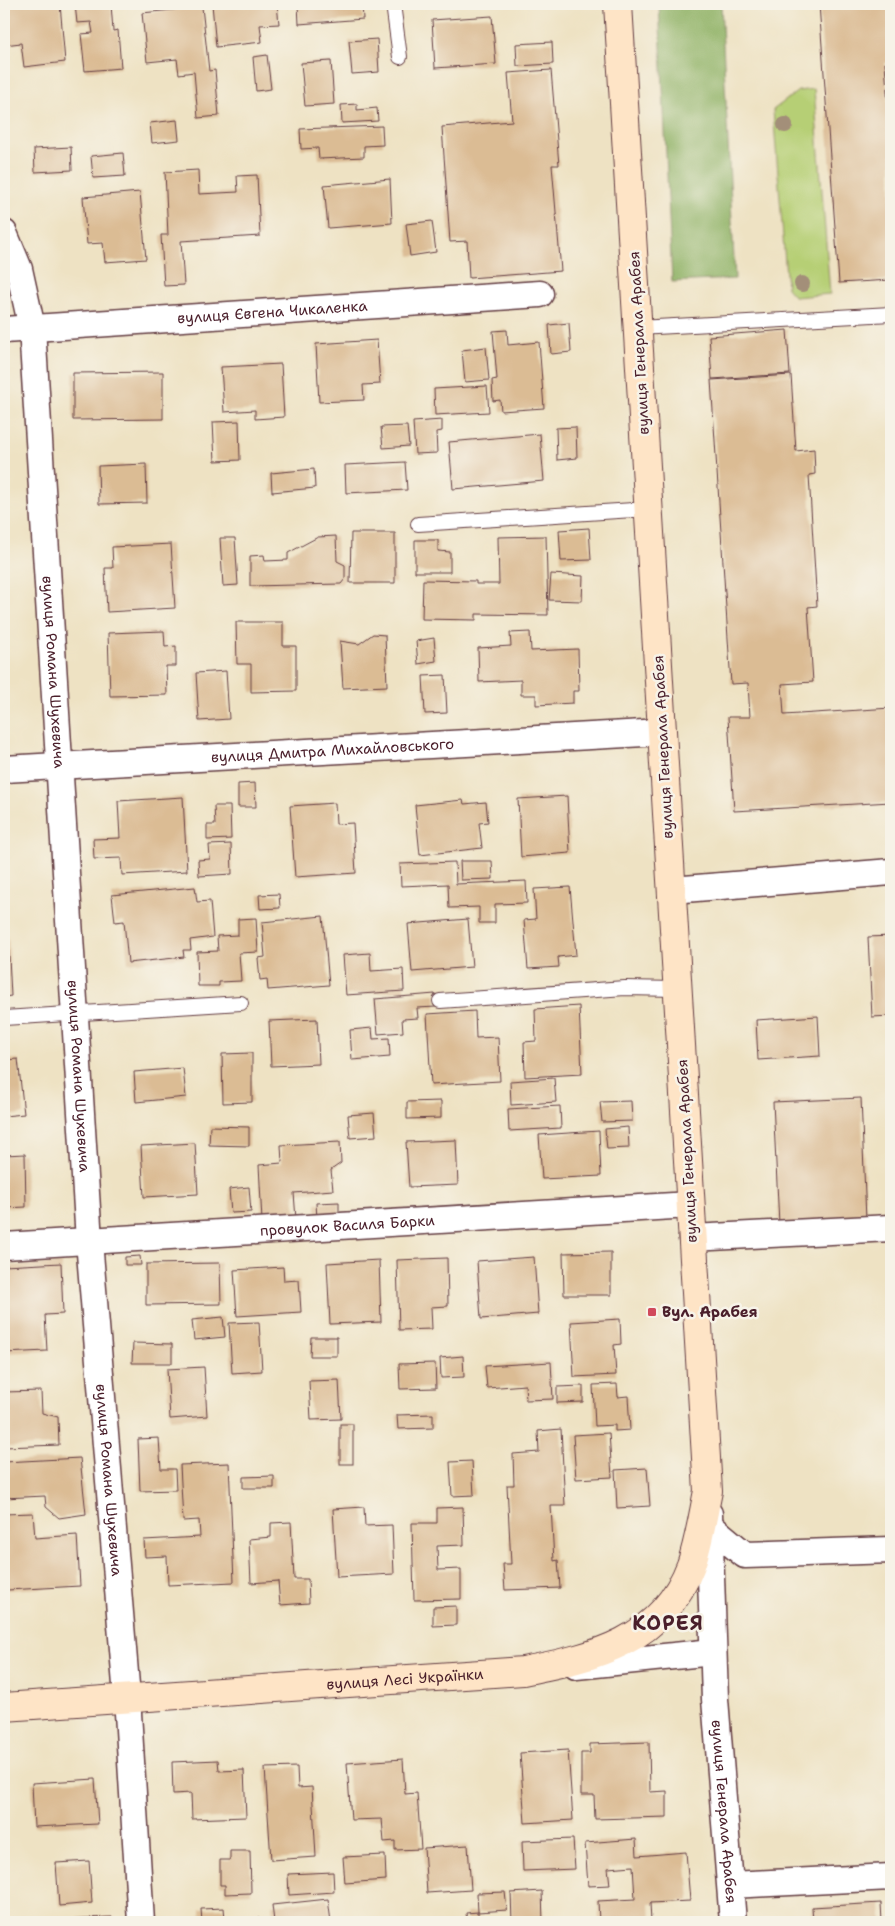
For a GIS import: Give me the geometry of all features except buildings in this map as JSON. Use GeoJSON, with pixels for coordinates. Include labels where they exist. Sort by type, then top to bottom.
{"type":"FeatureCollection","features":[{"type":"Feature","properties":{"kind":"main road","name":"вулиця Генерала Арабея"},"geometry":{"type":"LineString","coordinates":[[618,4],[708,1491]]}},
{"type":"Feature","properties":{"kind":"main road","name":"вулиця Лесі Українки"},"geometry":{"type":"LineString","coordinates":[[4,1706],[523,1671],[577,1660],[610,1648],[657,1620],[677,1594],[691,1564],[708,1491]]}},
{"type":"Feature","properties":{"kind":"street","name":"вулиця Романа Шухевича"},"geometry":{"type":"LineString","coordinates":[[4,233],[19,269],[32,328],[89,1241],[127,1697],[140,1922]]}},
{"type":"Feature","properties":{"kind":"street","name":"вулиця Євгена Чикаленка"},"geometry":{"type":"LineString","coordinates":[[4,330],[540,294]]}},
{"type":"Feature","properties":{"kind":"street","name":"вулиця Дмитра Михайловського"},"geometry":{"type":"LineString","coordinates":[[4,769],[662,732]]}},
{"type":"Feature","properties":{"kind":"street"},"geometry":{"type":"LineString","coordinates":[[672,890],[891,872]]}},
{"type":"Feature","properties":{"kind":"street","name":"провулок Василя Барки"},"geometry":{"type":"LineString","coordinates":[[4,1246],[690,1205]]}},
{"type":"Feature","properties":{"kind":"street"},"geometry":{"type":"LineString","coordinates":[[692,1238],[891,1228]]}},
{"type":"Feature","properties":{"kind":"street","name":"вулиця Генерала Арабея"},"geometry":{"type":"LineString","coordinates":[[708,1491],[715,1699],[733,1922]]}},
{"type":"Feature","properties":{"kind":"street"},"geometry":{"type":"LineString","coordinates":[[709,1526],[745,1555],[891,1550]]}},
{"type":"Feature","properties":{"kind":"street"},"geometry":{"type":"LineString","coordinates":[[523,1671],[713,1652]]}},
{"type":"Feature","properties":{"kind":"street"},"geometry":{"type":"LineString","coordinates":[[731,1885],[891,1877]]}},
{"type":"Feature","properties":{"kind":"lane"},"geometry":{"type":"LineString","coordinates":[[393,4],[400,58]]}},
{"type":"Feature","properties":{"kind":"lane"},"geometry":{"type":"LineString","coordinates":[[638,328],[891,314]]}},
{"type":"Feature","properties":{"kind":"lane"},"geometry":{"type":"LineString","coordinates":[[418,524],[649,509]]}},
{"type":"Feature","properties":{"kind":"lane"},"geometry":{"type":"LineString","coordinates":[[440,1002],[625,988],[677,989]]}},
{"type":"Feature","properties":{"kind":"lane"},"geometry":{"type":"LineString","coordinates":[[4,1018],[241,1003]]}},
{"type":"Feature","properties":{"kind":"green space"},"geometry":{"type":"Polygon","coordinates":[[[659,4],[721,4],[735,279],[672,282],[659,4]]]}},
{"type":"Feature","properties":{"kind":"green space"},"geometry":{"type":"Polygon","coordinates":[[[773,4],[806,4],[807,12],[788,12],[773,4]]]}},
{"type":"Feature","properties":{"kind":"green space"},"geometry":{"type":"Polygon","coordinates":[[[814,89],[830,294],[795,297],[787,288],[773,110],[798,91],[814,89]]]}},
{"type":"Feature","properties":{"kind":"place","name":"Вул. Арабея"},"geometry":{"type":"Point","coordinates":[652,1312]}},
{"type":"Feature","properties":{"kind":"district","name":"КОРЕЯ"},"geometry":{"type":"Point","coordinates":[668,1623]}}]}
